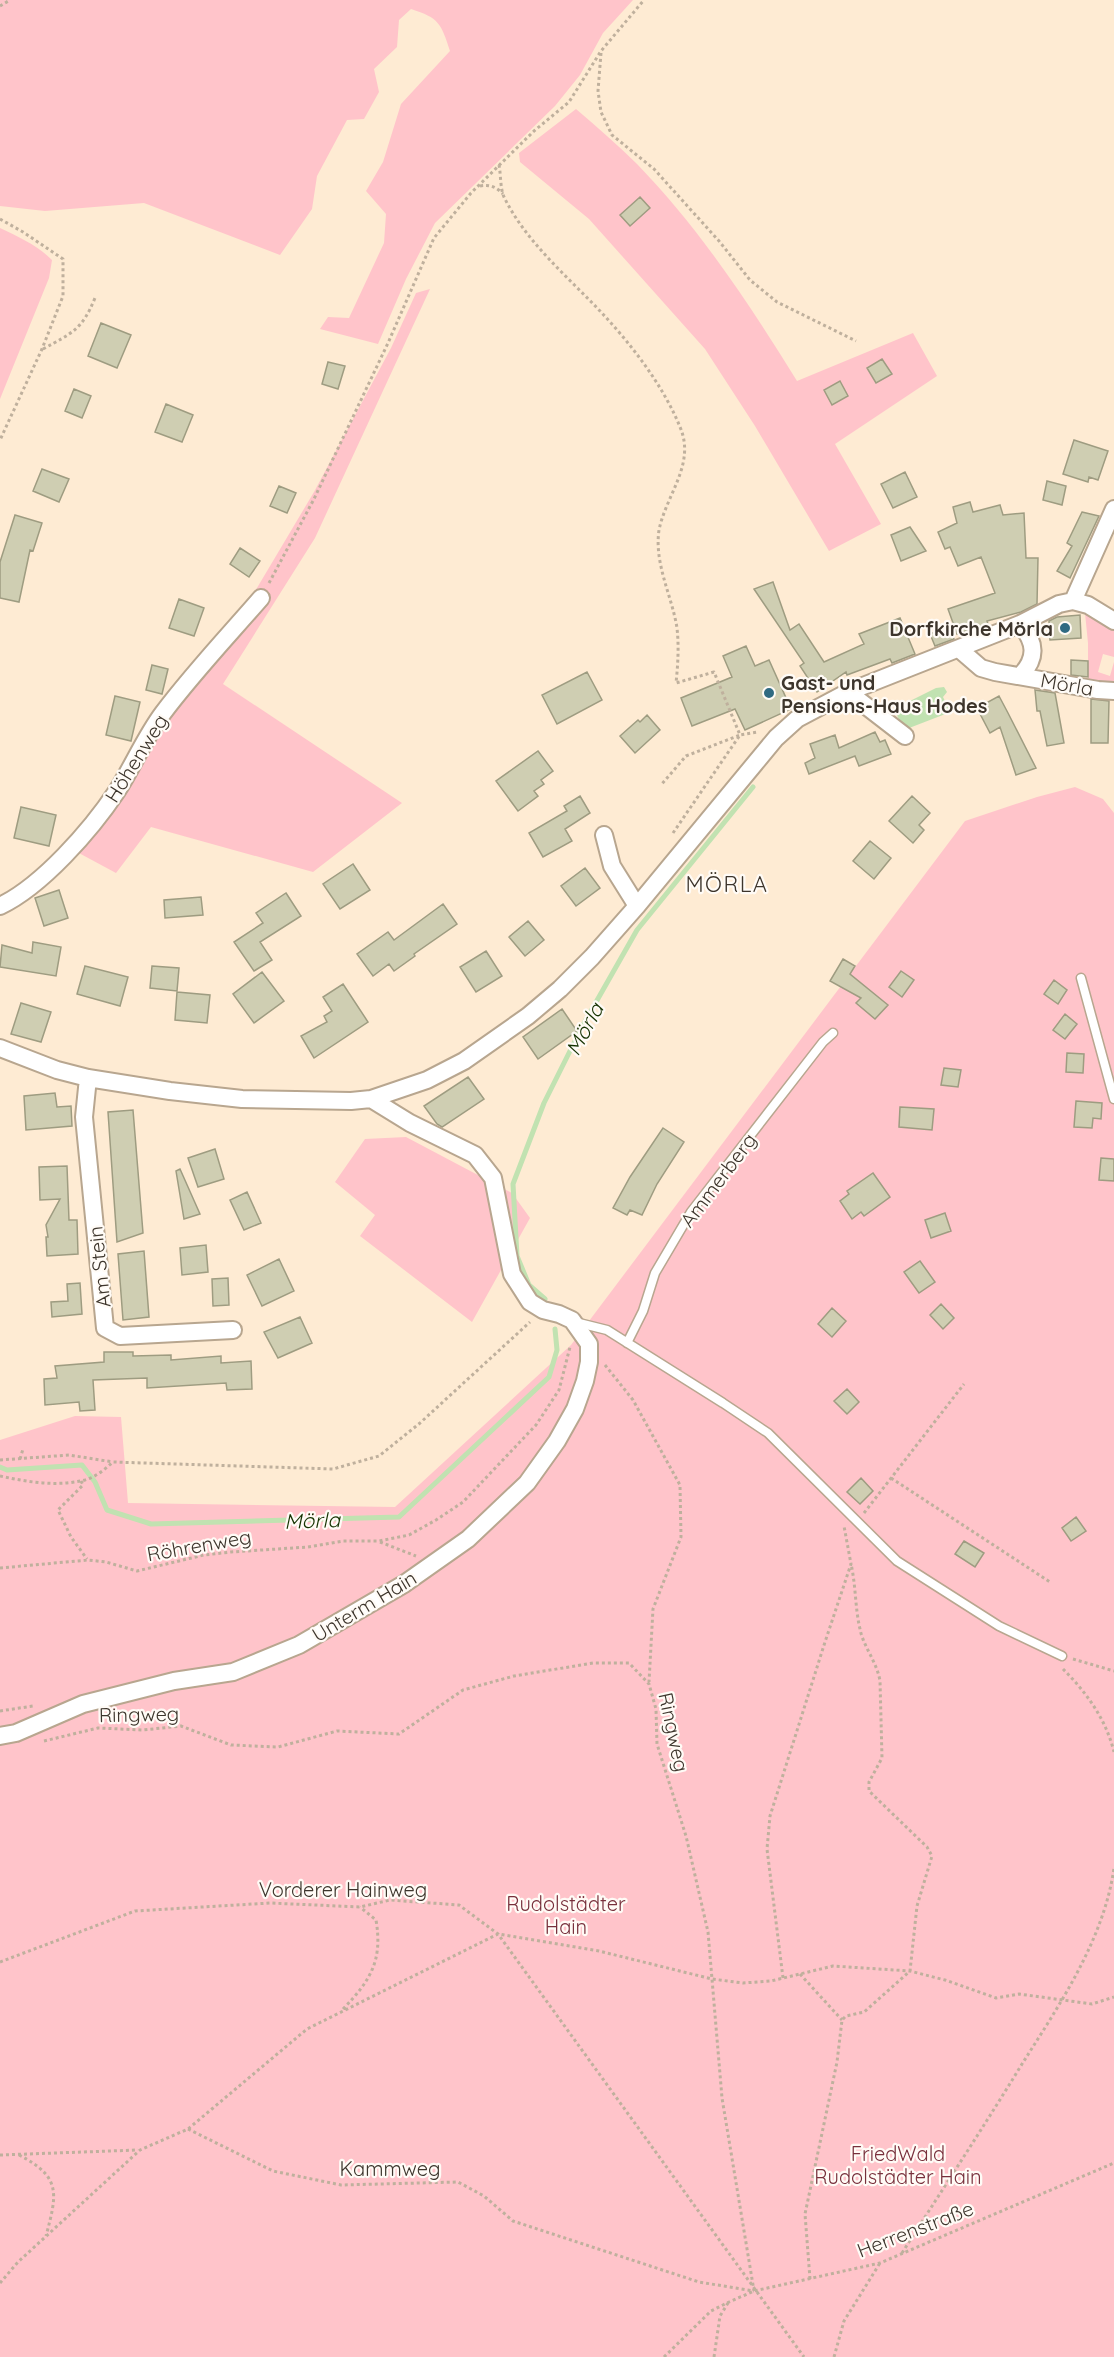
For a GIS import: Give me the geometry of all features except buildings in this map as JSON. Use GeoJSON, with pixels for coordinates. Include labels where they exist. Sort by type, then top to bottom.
{"type":"FeatureCollection","features":[{"type":"Feature","properties":{"kind":"street"},"geometry":{"type":"LineString","coordinates":[[1073,601],[1114,509]]}},
{"type":"Feature","properties":{"kind":"street","name":"Höhenweg"},"geometry":{"type":"LineString","coordinates":[[0,906],[10,901],[53,866],[91,826],[117,791],[161,715],[261,598]]}},
{"type":"Feature","properties":{"kind":"street"},"geometry":{"type":"LineString","coordinates":[[0,1048],[57,1070],[88,1078],[170,1091],[242,1099],[331,1101],[371,1099],[427,1080],[464,1060],[528,1016],[560,989],[637,906],[776,738],[797,719],[848,692],[1020,624],[1059,604],[1073,601],[1088,605],[1114,621]]}},
{"type":"Feature","properties":{"kind":"street","name":"Mörla"},"geometry":{"type":"LineString","coordinates":[[1020,624],[1033,643],[1034,652],[1032,661],[1021,675]]}},
{"type":"Feature","properties":{"kind":"street","name":"Mörla"},"geometry":{"type":"LineString","coordinates":[[959,649],[981,668],[995,672],[1114,691]]}},
{"type":"Feature","properties":{"kind":"street"},"geometry":{"type":"LineString","coordinates":[[848,692],[905,736]]}},
{"type":"Feature","properties":{"kind":"street"},"geometry":{"type":"LineString","coordinates":[[604,835],[612,866],[637,906]]}},
{"type":"Feature","properties":{"kind":"street","name":"Am Stein"},"geometry":{"type":"LineString","coordinates":[[88,1078],[84,1117],[105,1328],[120,1336],[232,1330]]}},
{"type":"Feature","properties":{"kind":"street"},"geometry":{"type":"LineString","coordinates":[[371,1099],[410,1123],[475,1155],[493,1178],[512,1274],[530,1302],[543,1310],[572,1320],[589,1344]]}},
{"type":"Feature","properties":{"kind":"street","name":"Unterm Hain"},"geometry":{"type":"LineString","coordinates":[[0,1736],[16,1733],[83,1704],[174,1682],[233,1672],[299,1645],[404,1584],[468,1539],[527,1483],[557,1441],[575,1408],[585,1381],[589,1362],[589,1344]]}},
{"type":"Feature","properties":{"kind":"lane"},"geometry":{"type":"LineString","coordinates":[[1081,978],[1114,1099]]}},
{"type":"Feature","properties":{"kind":"lane","name":"Ammerberg"},"geometry":{"type":"LineString","coordinates":[[627,1343],[643,1311],[655,1273],[691,1212],[823,1042],[833,1033]]}},
{"type":"Feature","properties":{"kind":"lane"},"geometry":{"type":"LineString","coordinates":[[572,1320],[607,1330],[768,1433],[897,1561],[999,1626],[1062,1656]]}},
{"type":"Feature","properties":{"kind":"path"},"geometry":{"type":"LineString","coordinates":[[0,6],[10,0]]}},
{"type":"Feature","properties":{"kind":"path"},"geometry":{"type":"LineString","coordinates":[[261,598],[314,499],[388,343],[434,238],[478,186],[569,102],[601,51],[644,0]]}},
{"type":"Feature","properties":{"kind":"path"},"geometry":{"type":"LineString","coordinates":[[601,51],[598,91],[601,112],[612,135],[654,169],[719,241],[750,280],[777,302],[856,341]]}},
{"type":"Feature","properties":{"kind":"path"},"geometry":{"type":"LineString","coordinates":[[499,165],[503,195]]}},
{"type":"Feature","properties":{"kind":"path"},"geometry":{"type":"LineString","coordinates":[[478,186],[487,184],[503,195],[541,252],[603,314],[665,398],[681,428],[686,447],[685,461],[659,531],[659,559],[676,628],[678,658],[676,682],[714,672],[740,735]]}},
{"type":"Feature","properties":{"kind":"path"},"geometry":{"type":"LineString","coordinates":[[0,219],[63,259],[63,296],[42,349],[0,440]]}},
{"type":"Feature","properties":{"kind":"path"},"geometry":{"type":"LineString","coordinates":[[42,349],[81,325],[95,298]]}},
{"type":"Feature","properties":{"kind":"path"},"geometry":{"type":"LineString","coordinates":[[661,785],[686,756],[740,735],[753,734]]}},
{"type":"Feature","properties":{"kind":"path"},"geometry":{"type":"LineString","coordinates":[[673,834],[740,735]]}},
{"type":"Feature","properties":{"kind":"path"},"geometry":{"type":"LineString","coordinates":[[0,1460],[69,1455],[113,1462],[333,1469],[379,1456],[420,1423],[543,1310]]}},
{"type":"Feature","properties":{"kind":"path","name":"Röhrenweg"},"geometry":{"type":"LineString","coordinates":[[0,1568],[88,1560],[106,1562],[137,1571],[231,1552],[308,1547],[343,1541],[379,1541],[409,1535],[463,1502],[536,1425],[559,1390],[569,1350],[572,1320]]}},
{"type":"Feature","properties":{"kind":"path"},"geometry":{"type":"LineString","coordinates":[[589,1344],[633,1400],[680,1485],[681,1537],[653,1609],[649,1684]]}},
{"type":"Feature","properties":{"kind":"path"},"geometry":{"type":"LineString","coordinates":[[857,1521],[964,1384]]}},
{"type":"Feature","properties":{"kind":"path"},"geometry":{"type":"LineString","coordinates":[[20,1460],[23,1449]]}},
{"type":"Feature","properties":{"kind":"path"},"geometry":{"type":"LineString","coordinates":[[0,1476],[42,1484],[85,1480],[113,1462]]}},
{"type":"Feature","properties":{"kind":"path"},"geometry":{"type":"LineString","coordinates":[[891,1478],[1050,1582]]}},
{"type":"Feature","properties":{"kind":"path"},"geometry":{"type":"LineString","coordinates":[[80,1480],[83,1485],[58,1510],[71,1537],[88,1560]]}},
{"type":"Feature","properties":{"kind":"path"},"geometry":{"type":"LineString","coordinates":[[810,2278],[805,2214],[837,2062],[842,2020],[846,2016],[864,2012],[910,1971],[917,1906],[932,1856],[927,1847],[869,1791],[869,1782],[882,1758],[879,1671],[860,1631],[856,1587],[840,1504]]}},
{"type":"Feature","properties":{"kind":"path"},"geometry":{"type":"LineString","coordinates":[[379,1541],[418,1558],[418,1563],[404,1584]]}},
{"type":"Feature","properties":{"kind":"path"},"geometry":{"type":"LineString","coordinates":[[783,1978],[768,1849],[770,1816],[851,1564]]}},
{"type":"Feature","properties":{"kind":"path"},"geometry":{"type":"LineString","coordinates":[[1042,1648],[1083,1689],[1100,1716],[1114,1752]]}},
{"type":"Feature","properties":{"kind":"path"},"geometry":{"type":"LineString","coordinates":[[1062,1656],[1114,1671]]}},
{"type":"Feature","properties":{"kind":"path","name":"Ringweg"},"geometry":{"type":"LineString","coordinates":[[33,1743],[98,1728],[144,1730],[181,1726],[231,1745],[278,1747],[337,1731],[399,1734],[463,1690],[514,1676],[593,1663],[629,1664],[649,1684],[656,1709],[657,1744],[686,1836],[708,1932],[722,2098],[754,2291]]}},
{"type":"Feature","properties":{"kind":"path"},"geometry":{"type":"LineString","coordinates":[[902,2253],[1061,2001],[1096,1931],[1110,1893],[1114,1868]]}},
{"type":"Feature","properties":{"kind":"path","name":"Vorderer Hainweg"},"geometry":{"type":"LineString","coordinates":[[0,1962],[135,1911],[270,1903],[360,1907],[390,1900],[459,1905],[498,1934],[754,2291],[804,2357]]}},
{"type":"Feature","properties":{"kind":"path"},"geometry":{"type":"LineString","coordinates":[[341,2012],[364,1987],[375,1962],[379,1939],[376,1920],[360,1907]]}},
{"type":"Feature","properties":{"kind":"path"},"geometry":{"type":"LineString","coordinates":[[0,2283],[45,2237],[140,2150],[188,2128],[306,2029],[498,1934],[599,1951],[712,1979],[743,1983],[783,1978],[833,1966],[910,1971],[945,1980],[996,1998],[1019,1994],[1092,2004],[1114,1997]]}},
{"type":"Feature","properties":{"kind":"path"},"geometry":{"type":"LineString","coordinates":[[800,1974],[842,2020]]}},
{"type":"Feature","properties":{"kind":"path","name":"Kammweg"},"geometry":{"type":"LineString","coordinates":[[188,2128],[273,2171],[340,2185],[458,2182],[484,2196],[513,2221],[699,2282],[754,2291]]}},
{"type":"Feature","properties":{"kind":"path"},"geometry":{"type":"LineString","coordinates":[[0,2155],[140,2150]]}},
{"type":"Feature","properties":{"kind":"path"},"geometry":{"type":"LineString","coordinates":[[18,2154],[36,2163],[49,2176],[55,2189],[45,2237]]}},
{"type":"Feature","properties":{"kind":"path","name":"Herrenstraße"},"geometry":{"type":"LineString","coordinates":[[754,2291],[880,2263],[1114,2163]]}},
{"type":"Feature","properties":{"kind":"path"},"geometry":{"type":"LineString","coordinates":[[834,2357],[844,2321],[880,2263]]}},
{"type":"Feature","properties":{"kind":"path"},"geometry":{"type":"LineString","coordinates":[[664,2357],[711,2311],[754,2291]]}},
{"type":"Feature","properties":{"kind":"path"},"geometry":{"type":"LineString","coordinates":[[714,2357],[720,2316],[729,2302]]}},
{"type":"Feature","properties":{"kind":"green space"},"geometry":{"type":"Polygon","coordinates":[[[0,0],[633,0],[603,33],[580,75],[555,106],[435,223],[406,279],[378,344],[320,329],[328,317],[349,318],[384,243],[386,214],[366,191],[383,162],[401,104],[450,51],[438,23],[428,15],[411,9],[399,20],[397,47],[374,69],[379,92],[364,119],[347,120],[317,176],[312,209],[280,255],[144,203],[45,211],[0,206],[0,0]]]}},
{"type":"Feature","properties":{"kind":"green space"},"geometry":{"type":"Polygon","coordinates":[[[576,109],[637,164],[682,215],[723,268],[797,381],[913,333],[937,376],[835,444],[881,524],[829,551],[755,426],[705,349],[589,219],[520,162],[519,153],[576,109]]]}},
{"type":"Feature","properties":{"kind":"green space"},"geometry":{"type":"Polygon","coordinates":[[[0,228],[34,246],[52,260],[49,278],[0,399],[0,228]]]}},
{"type":"Feature","properties":{"kind":"green space"},"geometry":{"type":"Polygon","coordinates":[[[430,289],[315,538],[223,684],[402,803],[313,872],[151,827],[116,873],[77,852],[251,598],[314,492],[391,348],[416,293],[430,289]]]}},
{"type":"Feature","properties":{"kind":"green space"},"geometry":{"type":"Polygon","coordinates":[[[1085,613],[1114,628],[1114,657],[1103,654],[1098,672],[1110,676],[1114,662],[1114,682],[1088,680],[1085,613]]]}},
{"type":"Feature","properties":{"kind":"green space","name":"Rudolstädter Hain"},"geometry":{"type":"Polygon","coordinates":[[[1075,787],[1103,799],[1114,813],[1114,2357],[0,2357],[0,1440],[75,1416],[121,1417],[128,1503],[395,1507],[571,1345],[965,821],[1075,787]]]}},
{"type":"Feature","properties":{"kind":"green space"},"geometry":{"type":"Polygon","coordinates":[[[406,1137],[512,1193],[530,1218],[472,1322],[360,1236],[375,1215],[335,1182],[365,1139],[406,1137]]]}},
{"type":"Feature","properties":{"kind":"shaded area"},"geometry":{"type":"Polygon","coordinates":[[[944,687],[947,692],[943,697],[950,711],[904,730],[894,709],[936,688],[944,687]]]}},
{"type":"Feature","properties":{"kind":"waterway","name":"Mörla"},"geometry":{"type":"LineString","coordinates":[[545,1299],[529,1285],[517,1256],[513,1184],[544,1103],[583,1025],[637,930],[753,787]]}},
{"type":"Feature","properties":{"kind":"waterway","name":"Mörla"},"geometry":{"type":"LineString","coordinates":[[0,1467],[7,1470],[82,1465],[95,1482],[107,1510],[151,1524],[399,1517],[549,1377],[557,1350],[555,1329]]}},
{"type":"Feature","properties":{"kind":"place","name":"Dorfkirche Mörla"},"geometry":{"type":"Point","coordinates":[1065,628]}},
{"type":"Feature","properties":{"kind":"place","name":"Gast- und Pensions-Haus Hodes"},"geometry":{"type":"Point","coordinates":[769,693]}},
{"type":"Feature","properties":{"kind":"district","name":"MÖRLA"},"geometry":{"type":"Point","coordinates":[727,884]}},
{"type":"Feature","properties":{"kind":"park label","name":"FriedWald Rudolstädter Hain"},"geometry":{"type":"Point","coordinates":[898,2164]}}]}
